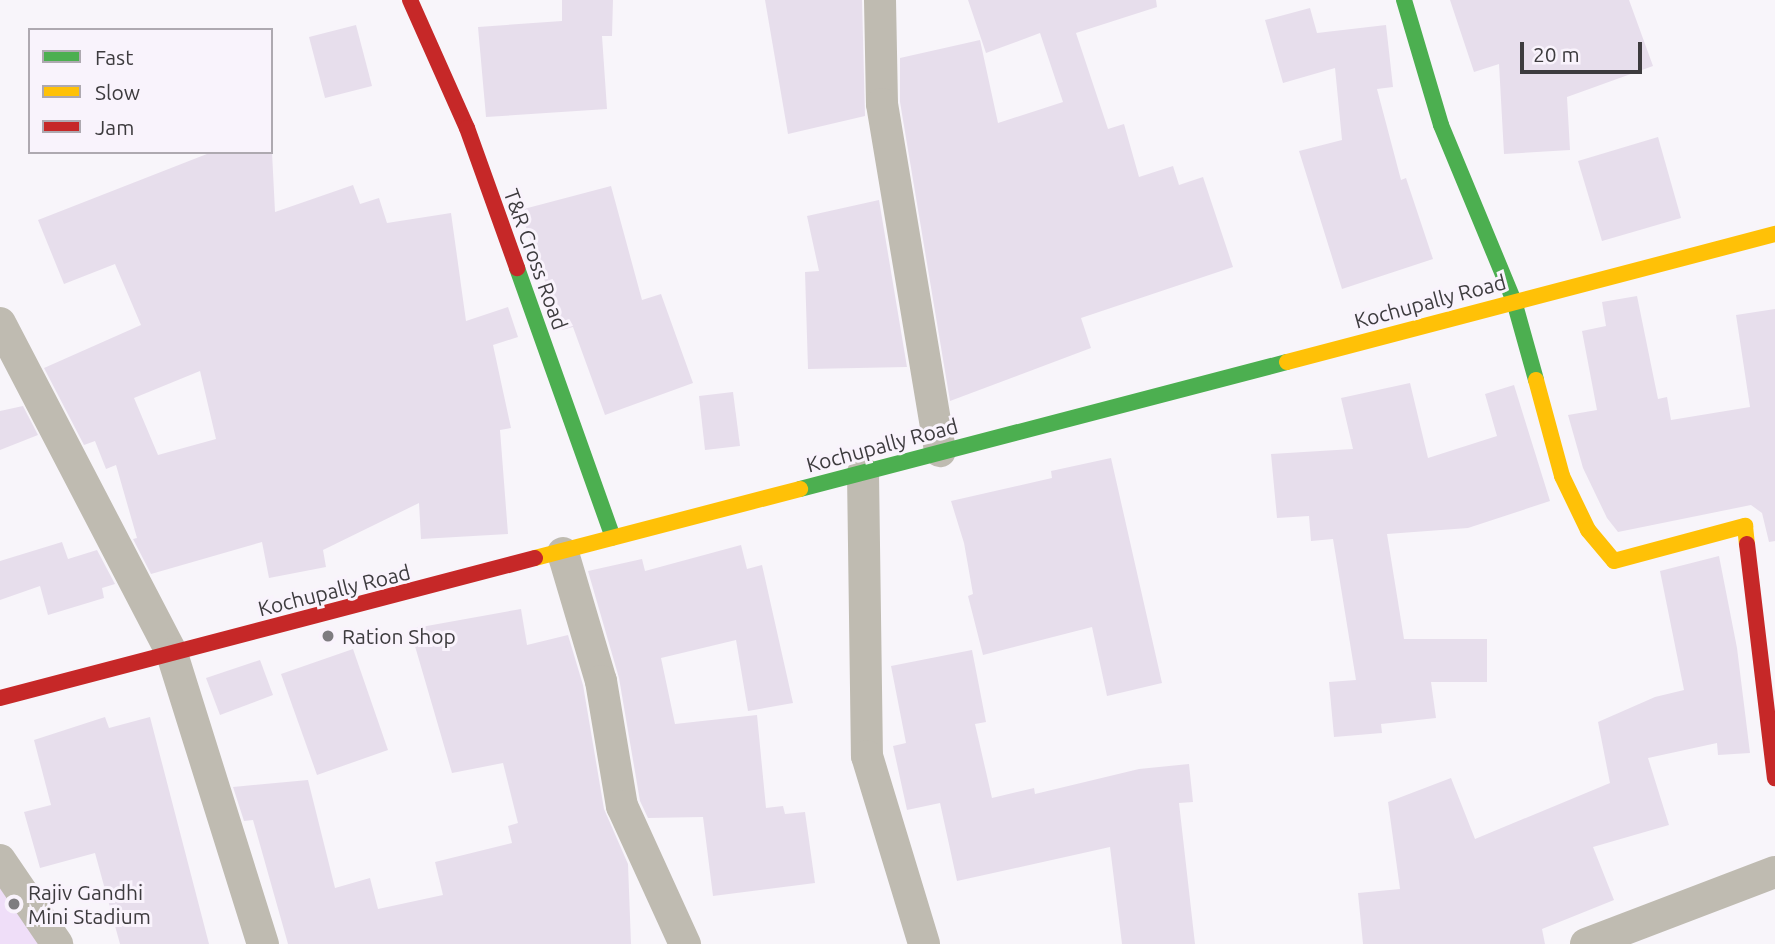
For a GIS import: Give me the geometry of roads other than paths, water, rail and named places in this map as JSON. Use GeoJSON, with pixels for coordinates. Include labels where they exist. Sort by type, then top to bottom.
{"type":"FeatureCollection","features":[{"type":"Feature","properties":{"kind":"main road","name":"T&R Cross Road"},"geometry":{"type":"LineString","coordinates":[[410,0],[467,128],[612,537]]}},
{"type":"Feature","properties":{"kind":"main road"},"geometry":{"type":"LineString","coordinates":[[1404,0],[1441,125],[1514,301],[1562,476],[1588,530],[1614,561],[1745,526],[1775,778]]}},
{"type":"Feature","properties":{"kind":"main road","name":"Kochupally Road"},"geometry":{"type":"LineString","coordinates":[[0,698],[563,553],[612,537],[1775,234]]}},
{"type":"Feature","properties":{"kind":"street"},"geometry":{"type":"LineString","coordinates":[[880,0],[882,104],[940,451]]}},
{"type":"Feature","properties":{"kind":"street"},"geometry":{"type":"LineString","coordinates":[[0,323],[172,654],[263,944]]}},
{"type":"Feature","properties":{"kind":"street"},"geometry":{"type":"LineString","coordinates":[[863,473],[867,756],[924,944]]}},
{"type":"Feature","properties":{"kind":"street"},"geometry":{"type":"LineString","coordinates":[[563,553],[601,681],[622,806],[685,944]]}},
{"type":"Feature","properties":{"kind":"street"},"geometry":{"type":"LineString","coordinates":[[0,860],[57,944]]}},
{"type":"Feature","properties":{"kind":"street"},"geometry":{"type":"LineString","coordinates":[[1586,944],[1775,872]]}},
{"type":"Feature","properties":{"kind":"place","name":"Ration Shop"},"geometry":{"type":"Point","coordinates":[328,636]}},
{"type":"Feature","properties":{"kind":"place","name":"Rajiv Gandhi Mini Stadium"},"geometry":{"type":"Point","coordinates":[14,904]}}]}
